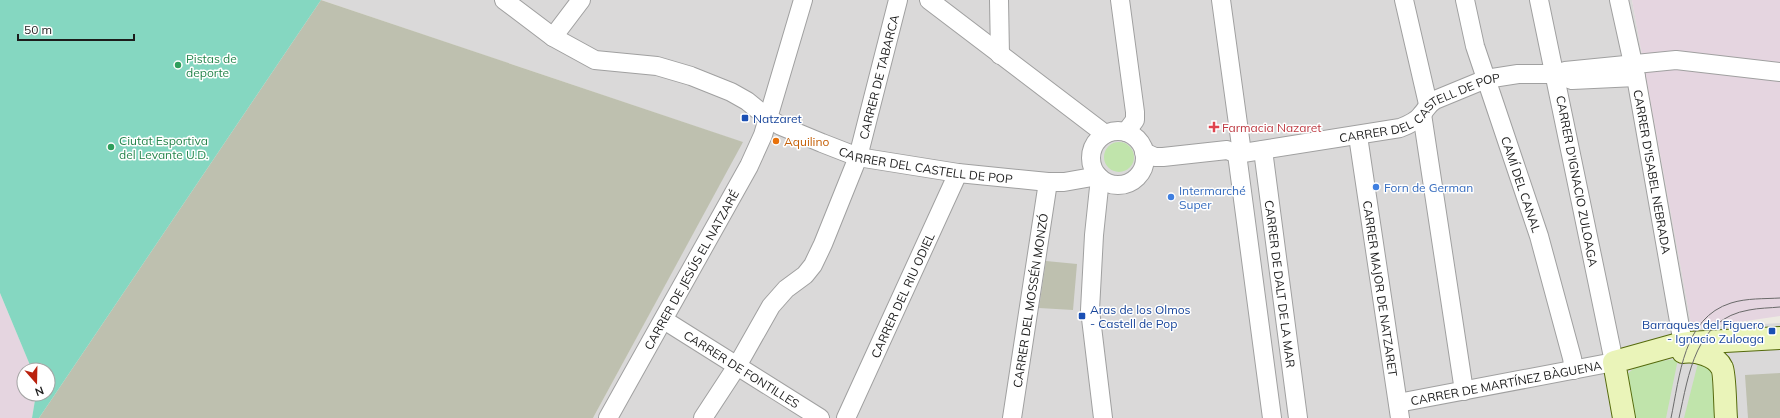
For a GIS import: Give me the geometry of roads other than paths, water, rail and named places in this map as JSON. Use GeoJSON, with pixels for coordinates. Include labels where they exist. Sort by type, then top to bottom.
{"type":"FeatureCollection","features":[{"type":"Feature","properties":{"kind":"street","name":"CARRER DEL CASTELL DE POP"},"geometry":{"type":"LineString","coordinates":[[504,0],[553,36],[595,60],[656,66],[691,76],[731,92],[747,101],[768,118],[815,140],[858,157],[958,173],[1048,182],[1064,182],[1099,177]]}},
{"type":"Feature","properties":{"kind":"street"},"geometry":{"type":"LineString","coordinates":[[553,36],[581,0]]}},
{"type":"Feature","properties":{"kind":"street","name":"CARRER DE JESÚS EL NATZARÉ"},"geometry":{"type":"LineString","coordinates":[[608,418],[749,166],[768,118],[804,0]]}},
{"type":"Feature","properties":{"kind":"street","name":"CARRER DE TABARCA"},"geometry":{"type":"LineString","coordinates":[[703,418],[778,296],[805,275],[813,265],[823,244],[858,157],[898,0]]}},
{"type":"Feature","properties":{"kind":"street"},"geometry":{"type":"LineString","coordinates":[[929,0],[1105,134]]}},
{"type":"Feature","properties":{"kind":"street"},"geometry":{"type":"LineString","coordinates":[[999,0],[1000,55]]}},
{"type":"Feature","properties":{"kind":"street"},"geometry":{"type":"LineString","coordinates":[[1120,0],[1135,112],[1135,120],[1126,132]]}},
{"type":"Feature","properties":{"kind":"street"},"geometry":{"type":"LineString","coordinates":[[1221,0],[1272,418]]}},
{"type":"Feature","properties":{"kind":"street"},"geometry":{"type":"LineString","coordinates":[[1404,0],[1425,109],[1464,391]]}},
{"type":"Feature","properties":{"kind":"street","name":"CAMÍ DEL CANAL"},"geometry":{"type":"LineString","coordinates":[[1465,0],[1475,46],[1539,236],[1574,370]]}},
{"type":"Feature","properties":{"kind":"street","name":"CARRER D'IGNACIO ZULOAGA"},"geometry":{"type":"LineString","coordinates":[[1539,0],[1614,362]]}},
{"type":"Feature","properties":{"kind":"street","name":"CARRER D'ISABEL NEBRADA"},"geometry":{"type":"LineString","coordinates":[[1619,0],[1635,70],[1683,344]]}},
{"type":"Feature","properties":{"kind":"street","name":"CARRER DEL CASTELL DE POP"},"geometry":{"type":"LineString","coordinates":[[1144,152],[1155,157],[1227,150],[1240,153],[1358,136],[1400,128],[1407,126],[1435,100],[1486,79],[1518,74],[1555,74],[1567,70],[1635,70],[1676,60],[1780,72]]}},
{"type":"Feature","properties":{"kind":"street"},"geometry":{"type":"LineString","coordinates":[[1118,131],[1126,132],[1134,136],[1140,143],[1144,152],[1143,167],[1135,179],[1122,184],[1114,184],[1099,177],[1094,170],[1091,157],[1092,148],[1105,134],[1118,131]]}},
{"type":"Feature","properties":{"kind":"street","name":"CARRER MAJOR DE NATZARET"},"geometry":{"type":"LineString","coordinates":[[1358,136],[1399,411]]}},
{"type":"Feature","properties":{"kind":"street","name":"CARRER DE DALT DE LA MAR"},"geometry":{"type":"LineString","coordinates":[[1264,150],[1298,418]]}},
{"type":"Feature","properties":{"kind":"street","name":"CARRER DEL CASTELL DE POP"},"geometry":{"type":"LineString","coordinates":[[1139,174],[1150,171],[1229,160],[1240,153]]}},
{"type":"Feature","properties":{"kind":"street","name":"CARRER DEL RIU ODIEL"},"geometry":{"type":"LineString","coordinates":[[846,418],[958,173]]}},
{"type":"Feature","properties":{"kind":"street"},"geometry":{"type":"LineString","coordinates":[[1099,177],[1090,310],[1103,418]]}},
{"type":"Feature","properties":{"kind":"street","name":"CARRER DEL MOSSÉN MONZÓ"},"geometry":{"type":"LineString","coordinates":[[1012,418],[1048,182]]}},
{"type":"Feature","properties":{"kind":"street","name":"CARRER DE FONTILLES"},"geometry":{"type":"LineString","coordinates":[[664,320],[820,418]]}},
{"type":"Feature","properties":{"kind":"street"},"geometry":{"type":"LineString","coordinates":[[1624,418],[1614,362],[1683,344],[1780,338]]}},
{"type":"Feature","properties":{"kind":"street"},"geometry":{"type":"LineString","coordinates":[[1640,356],[1691,351],[1706,355],[1722,368]]}},
{"type":"Feature","properties":{"kind":"street"},"geometry":{"type":"LineString","coordinates":[[1726,418],[1722,368],[1729,360],[1746,354],[1780,351]]}},
{"type":"Feature","properties":{"kind":"street","name":"CARRER DE MARTÍNEZ BÀGUENA"},"geometry":{"type":"LineString","coordinates":[[1399,411],[1464,391],[1614,362]]}},
{"type":"Feature","properties":{"kind":"tram line"},"geometry":{"type":"LineString","coordinates":[[1671,418],[1677,384],[1686,350],[1693,335],[1703,321],[1715,311],[1737,301],[1780,298]]}},
{"type":"Feature","properties":{"kind":"tram line"},"geometry":{"type":"LineString","coordinates":[[1679,418],[1691,367],[1706,337],[1717,324],[1731,315],[1749,310],[1780,307]]}},
{"type":"Feature","properties":{"kind":"place","name":"Pistas de deporte"},"geometry":{"type":"Point","coordinates":[178,65]}},
{"type":"Feature","properties":{"kind":"place","name":"Natzaret"},"geometry":{"type":"Point","coordinates":[745,118]}},
{"type":"Feature","properties":{"kind":"place","name":"Farmacia Nazaret"},"geometry":{"type":"Point","coordinates":[1214,127]}},
{"type":"Feature","properties":{"kind":"place","name":"Aquilino"},"geometry":{"type":"Point","coordinates":[776,141]}},
{"type":"Feature","properties":{"kind":"place","name":"Ciutat Esportiva del Levante U.D."},"geometry":{"type":"Point","coordinates":[111,147]}},
{"type":"Feature","properties":{"kind":"place","name":"Forn de German"},"geometry":{"type":"Point","coordinates":[1376,187]}},
{"type":"Feature","properties":{"kind":"place","name":"Intermarché Super"},"geometry":{"type":"Point","coordinates":[1171,197]}},
{"type":"Feature","properties":{"kind":"place","name":"Aras de los Olmos - Castell de Pop"},"geometry":{"type":"Point","coordinates":[1082,316]}},
{"type":"Feature","properties":{"kind":"place","name":"Barraques del Figuero - Ignacio Zuloaga"},"geometry":{"type":"Point","coordinates":[1772,331]}}]}
